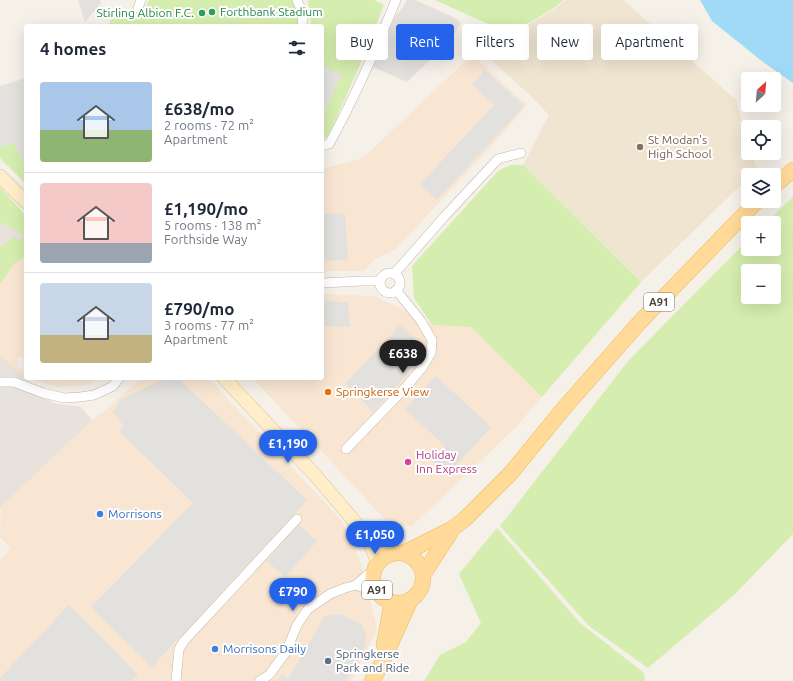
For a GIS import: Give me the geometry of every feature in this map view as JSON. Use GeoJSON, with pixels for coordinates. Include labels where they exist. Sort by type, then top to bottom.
{"type":"FeatureCollection","features":[{"type":"Feature","properties":{"kind":"main road"},"geometry":{"type":"LineString","coordinates":[[781,180],[793,170]]}},
{"type":"Feature","properties":{"kind":"main road","name":"A91"},"geometry":{"type":"LineString","coordinates":[[452,529],[423,575],[422,585],[416,596],[402,603],[384,599],[378,593],[373,581],[373,574],[376,566],[386,556],[399,553],[452,529],[465,519],[511,473],[564,408],[639,323],[750,208]]}},
{"type":"Feature","properties":{"kind":"main road"},"geometry":{"type":"LineString","coordinates":[[399,553],[413,557],[417,561],[423,575]]}},
{"type":"Feature","properties":{"kind":"main road","name":"A91"},"geometry":{"type":"LineString","coordinates":[[372,681],[380,667],[411,599]]}},
{"type":"Feature","properties":{"kind":"main road","name":"A91"},"geometry":{"type":"LineString","coordinates":[[380,667],[392,602]]}},
{"type":"Feature","properties":{"kind":"street"},"geometry":{"type":"LineString","coordinates":[[297,0],[303,14],[302,24]]}},
{"type":"Feature","properties":{"kind":"street"},"geometry":{"type":"LineString","coordinates":[[324,145],[329,144],[346,114],[396,0]]}},
{"type":"Feature","properties":{"kind":"street"},"geometry":{"type":"LineString","coordinates":[[394,274],[498,159],[521,153]]}},
{"type":"Feature","properties":{"kind":"street"},"geometry":{"type":"LineString","coordinates":[[0,176],[24,200]]}},
{"type":"Feature","properties":{"kind":"street"},"geometry":{"type":"LineString","coordinates":[[388,273],[397,276],[400,282],[399,287],[396,290],[393,292],[388,292],[381,287],[380,281],[388,273]]}},
{"type":"Feature","properties":{"kind":"street"},"geometry":{"type":"LineString","coordinates":[[324,283],[380,281]]}},
{"type":"Feature","properties":{"kind":"street"},"geometry":{"type":"LineString","coordinates":[[346,449],[404,389],[422,368],[431,353],[432,340],[421,321],[396,290]]}},
{"type":"Feature","properties":{"kind":"street"},"geometry":{"type":"LineString","coordinates":[[0,382],[14,382],[43,393],[64,398],[94,395],[113,386],[118,380]]}},
{"type":"Feature","properties":{"kind":"street"},"geometry":{"type":"LineString","coordinates":[[226,380],[315,475],[367,536],[399,553]]}},
{"type":"Feature","properties":{"kind":"street"},"geometry":{"type":"LineString","coordinates":[[176,681],[179,649],[184,641],[296,519]]}},
{"type":"Feature","properties":{"kind":"street"},"geometry":{"type":"LineString","coordinates":[[259,681],[269,675],[286,652],[296,625],[308,609],[330,594],[356,585],[376,566],[367,536]]}},
{"type":"Feature","properties":{"kind":"street"},"geometry":{"type":"LineString","coordinates":[[356,585],[378,593]]}},
{"type":"Feature","properties":{"kind":"shaded area"},"geometry":{"type":"Polygon","coordinates":[[[78,0],[100,0],[101,3],[85,22],[78,0]]]}},
{"type":"Feature","properties":{"kind":"shaded area"},"geometry":{"type":"Polygon","coordinates":[[[407,0],[415,0],[453,17],[459,21],[460,24],[454,35],[454,24],[396,24],[396,60],[430,60],[407,82],[373,67],[376,60],[388,60],[388,33],[395,17],[407,0]]]}},
{"type":"Feature","properties":{"kind":"shaded area","name":"St Modan's High School"},"geometry":{"type":"Polygon","coordinates":[[[566,0],[623,0],[650,24],[601,24],[601,60],[691,60],[736,100],[742,120],[741,160],[754,160],[757,168],[741,168],[741,185],[641,282],[523,165],[549,115],[531,96],[491,60],[529,60],[529,24],[555,9],[566,0]]]}},
{"type":"Feature","properties":{"kind":"shaded area"},"geometry":{"type":"Polygon","coordinates":[[[467,60],[478,60],[527,105],[497,140],[395,250],[376,258],[364,271],[324,271],[324,168],[363,158],[467,60]]]}},
{"type":"Feature","properties":{"kind":"shaded area"},"geometry":{"type":"Polygon","coordinates":[[[324,66],[342,74],[324,113],[324,66]]]}},
{"type":"Feature","properties":{"kind":"shaded area"},"geometry":{"type":"Polygon","coordinates":[[[485,70],[524,106],[437,200],[420,184],[494,105],[472,84],[485,70]]]}},
{"type":"Feature","properties":{"kind":"shaded area"},"geometry":{"type":"Polygon","coordinates":[[[24,79],[24,165],[14,143],[0,147],[0,86],[24,79]]]}},
{"type":"Feature","properties":{"kind":"shaded area"},"geometry":{"type":"Polygon","coordinates":[[[0,199],[24,224],[24,239],[0,263],[0,199]]]}},
{"type":"Feature","properties":{"kind":"shaded area"},"geometry":{"type":"Polygon","coordinates":[[[324,213],[345,214],[348,260],[324,261],[324,213]]]}},
{"type":"Feature","properties":{"kind":"shaded area"},"geometry":{"type":"Polygon","coordinates":[[[24,257],[24,358],[18,357],[17,367],[24,370],[24,377],[9,373],[0,368],[0,283],[14,264],[24,257]]]}},
{"type":"Feature","properties":{"kind":"shaded area"},"geometry":{"type":"Polygon","coordinates":[[[324,294],[373,296],[432,325],[471,327],[542,397],[514,429],[412,526],[390,525],[254,380],[324,380],[324,294]]]}},
{"type":"Feature","properties":{"kind":"shaded area"},"geometry":{"type":"Polygon","coordinates":[[[324,300],[348,303],[350,327],[324,326],[324,300]]]}},
{"type":"Feature","properties":{"kind":"shaded area","name":"Springkerse View"},"geometry":{"type":"Polygon","coordinates":[[[400,325],[421,344],[414,366],[373,412],[346,383],[400,325]]]}},
{"type":"Feature","properties":{"kind":"shaded area"},"geometry":{"type":"Polygon","coordinates":[[[0,355],[24,377],[24,380],[28,380],[53,403],[81,407],[92,420],[0,508],[0,355]]]}},
{"type":"Feature","properties":{"kind":"shaded area","name":"Holiday Inn Express"},"geometry":{"type":"Polygon","coordinates":[[[436,376],[491,427],[447,475],[432,460],[445,446],[405,409],[436,376]]]}},
{"type":"Feature","properties":{"kind":"shaded area"},"geometry":{"type":"Polygon","coordinates":[[[33,380],[96,380],[85,385],[59,387],[33,380]]]}},
{"type":"Feature","properties":{"kind":"shaded area"},"geometry":{"type":"Polygon","coordinates":[[[140,380],[210,380],[341,520],[359,557],[377,629],[351,681],[0,681],[0,560],[10,548],[0,537],[1,507],[92,420],[140,380]]]}},
{"type":"Feature","properties":{"kind":"shaded area"},"geometry":{"type":"Polygon","coordinates":[[[162,380],[180,380],[307,500],[152,667],[91,607],[193,503],[119,431],[124,426],[113,412],[120,400],[162,380]]]}},
{"type":"Feature","properties":{"kind":"shaded area"},"geometry":{"type":"Polygon","coordinates":[[[299,525],[317,541],[285,577],[267,561],[299,525]]]}},
{"type":"Feature","properties":{"kind":"shaded area"},"geometry":{"type":"Polygon","coordinates":[[[69,605],[138,675],[132,681],[0,681],[0,678],[69,605]]]}},
{"type":"Feature","properties":{"kind":"shaded area","name":"Springkerse Park and Ride"},"geometry":{"type":"Polygon","coordinates":[[[340,614],[362,625],[366,634],[365,647],[346,681],[276,681],[282,675],[288,679],[325,616],[340,614]]]}},
{"type":"Feature","properties":{"kind":"green space","name":"Forthbank Stadium"},"geometry":{"type":"Polygon","coordinates":[[[149,0],[292,0],[299,14],[301,24],[109,24],[116,9],[140,20],[149,0]]]}},
{"type":"Feature","properties":{"kind":"green space"},"geometry":{"type":"Polygon","coordinates":[[[308,0],[374,0],[384,5],[376,24],[336,24],[336,60],[362,60],[328,137],[324,138],[324,113],[341,75],[324,66],[324,24],[311,24],[308,0]]]}},
{"type":"Feature","properties":{"kind":"green space"},"geometry":{"type":"Polygon","coordinates":[[[435,0],[564,0],[554,8],[527,24],[488,24],[435,0]]]}},
{"type":"Feature","properties":{"kind":"green space"},"geometry":{"type":"Polygon","coordinates":[[[14,143],[24,165],[24,182],[0,158],[0,147],[14,143]]]}},
{"type":"Feature","properties":{"kind":"green space"},"geometry":{"type":"Polygon","coordinates":[[[510,165],[523,165],[641,282],[542,397],[471,327],[432,325],[414,298],[412,266],[498,171],[510,165]]]}},
{"type":"Feature","properties":{"kind":"green space"},"geometry":{"type":"Polygon","coordinates":[[[0,187],[24,214],[24,235],[0,222],[0,187]]]}},
{"type":"Feature","properties":{"kind":"green space"},"geometry":{"type":"Polygon","coordinates":[[[793,197],[793,534],[735,594],[648,668],[589,626],[500,526],[629,360],[741,247],[741,256],[781,256],[781,216],[773,216],[793,197]]]}},
{"type":"Feature","properties":{"kind":"green space"},"geometry":{"type":"Polygon","coordinates":[[[24,235],[24,257],[14,264],[0,283],[0,247],[14,237],[19,240],[24,235]]]}},
{"type":"Feature","properties":{"kind":"green space"},"geometry":{"type":"Polygon","coordinates":[[[497,528],[580,623],[644,673],[645,681],[424,681],[440,655],[466,642],[481,623],[459,574],[497,528]]]}},
{"type":"Feature","properties":{"kind":"water"},"geometry":{"type":"Polygon","coordinates":[[[700,0],[793,0],[793,83],[781,75],[781,72],[777,72],[763,62],[712,21],[700,0]]]}},
{"type":"Feature","properties":{"kind":"place","name":"Forthbank Stadium"},"geometry":{"type":"Point","coordinates":[212,12]}},
{"type":"Feature","properties":{"kind":"place","name":"Stirling Albion F.C."},"geometry":{"type":"Point","coordinates":[202,13]}},
{"type":"Feature","properties":{"kind":"place","name":"St Modan's High School"},"geometry":{"type":"Point","coordinates":[640,147]}},
{"type":"Feature","properties":{"kind":"place","name":"Springkerse View"},"geometry":{"type":"Point","coordinates":[328,392]}},
{"type":"Feature","properties":{"kind":"place","name":"Holiday Inn Express"},"geometry":{"type":"Point","coordinates":[408,462]}},
{"type":"Feature","properties":{"kind":"place","name":"Morrisons"},"geometry":{"type":"Point","coordinates":[100,514]}},
{"type":"Feature","properties":{"kind":"place","name":"Morrisons Daily"},"geometry":{"type":"Point","coordinates":[215,649]}},
{"type":"Feature","properties":{"kind":"place","name":"Springkerse Park and Ride"},"geometry":{"type":"Point","coordinates":[328,661]}}]}
